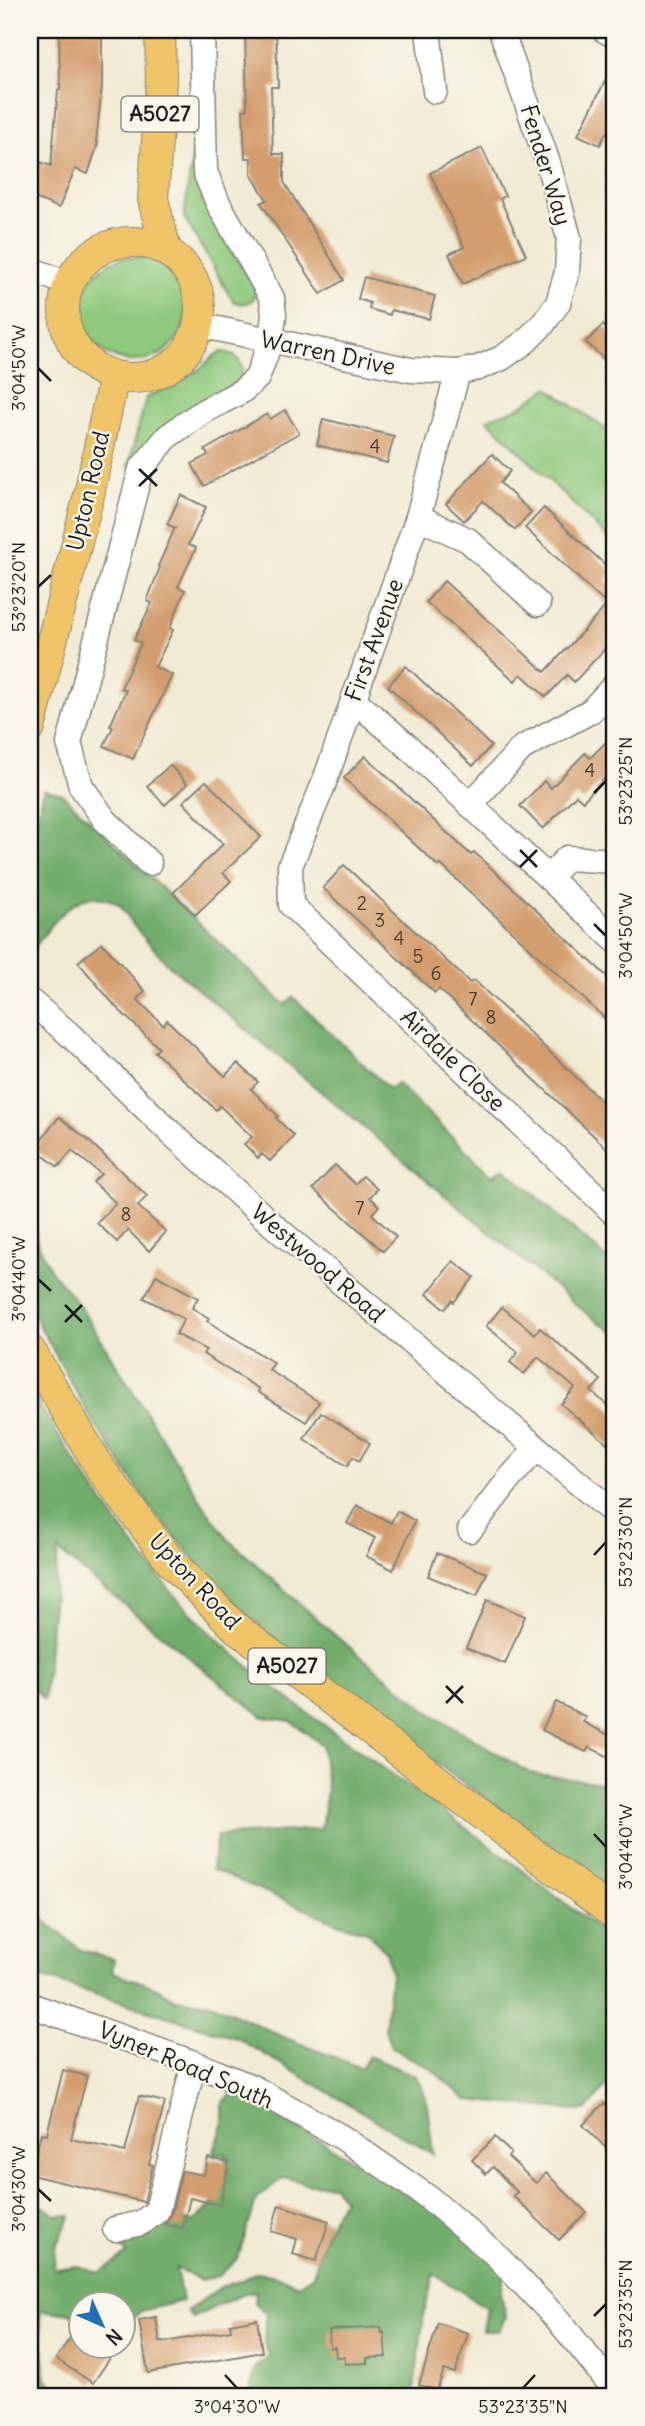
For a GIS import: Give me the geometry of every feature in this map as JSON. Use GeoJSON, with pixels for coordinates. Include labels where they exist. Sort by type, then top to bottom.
{"type":"FeatureCollection","features":[{"type":"Feature","properties":{"kind":"main road","name":"A5027"},"geometry":{"type":"LineString","coordinates":[[160,30],[161,82],[153,199],[166,250]]}},
{"type":"Feature","properties":{"kind":"main road","name":"A5027"},"geometry":{"type":"LineString","coordinates":[[126,242],[153,199]]}},
{"type":"Feature","properties":{"kind":"main road"},"geometry":{"type":"LineString","coordinates":[[126,242],[146,243],[166,250],[183,264],[195,282],[201,303],[199,325],[191,346],[176,362],[158,374],[136,379],[114,376],[93,366],[77,350],[67,330],[64,307],[69,285],[78,268],[92,255],[108,246],[126,242]]}},
{"type":"Feature","properties":{"kind":"main road","name":"Upton Road"},"geometry":{"type":"LineString","coordinates":[[30,728],[89,495],[114,376]]}},
{"type":"Feature","properties":{"kind":"main road","name":"Upton Road"},"geometry":{"type":"LineString","coordinates":[[30,1350],[103,1471],[172,1563],[235,1627],[615,1915]]}},
{"type":"Feature","properties":{"kind":"street"},"geometry":{"type":"LineString","coordinates":[[149,863],[105,820],[81,786],[69,743],[141,469],[168,436],[204,411],[242,391],[257,378],[271,340],[274,314],[272,298],[223,213],[205,172],[202,30]]}},
{"type":"Feature","properties":{"kind":"street"},"geometry":{"type":"LineString","coordinates":[[428,30],[435,91]]}},
{"type":"Feature","properties":{"kind":"street","name":"Fender Way"},"geometry":{"type":"LineString","coordinates":[[458,372],[478,368],[502,358],[525,342],[543,324],[558,303],[567,272],[569,237],[547,160],[501,30]]}},
{"type":"Feature","properties":{"kind":"street"},"geometry":{"type":"LineString","coordinates":[[604,30],[615,36]]}},
{"type":"Feature","properties":{"kind":"street"},"geometry":{"type":"LineString","coordinates":[[30,269],[69,285]]}},
{"type":"Feature","properties":{"kind":"street","name":"Warren Drive"},"geometry":{"type":"LineString","coordinates":[[199,325],[411,370],[458,372]]}},
{"type":"Feature","properties":{"kind":"street","name":"First Avenue"},"geometry":{"type":"LineString","coordinates":[[291,905],[290,866],[324,783],[418,517],[458,372]]}},
{"type":"Feature","properties":{"kind":"street"},"geometry":{"type":"LineString","coordinates":[[418,517],[468,540],[538,604]]}},
{"type":"Feature","properties":{"kind":"street"},"geometry":{"type":"LineString","coordinates":[[470,805],[522,748],[591,710],[615,685]]}},
{"type":"Feature","properties":{"kind":"street"},"geometry":{"type":"LineString","coordinates":[[353,699],[615,940]]}},
{"type":"Feature","properties":{"kind":"street"},"geometry":{"type":"LineString","coordinates":[[549,877],[567,858],[615,861]]}},
{"type":"Feature","properties":{"kind":"street","name":"Airdale Close"},"geometry":{"type":"LineString","coordinates":[[291,905],[615,1214]]}},
{"type":"Feature","properties":{"kind":"street","name":"Westwood Road"},"geometry":{"type":"LineString","coordinates":[[30,1001],[69,1034],[170,1132],[274,1226],[615,1514]]}},
{"type":"Feature","properties":{"kind":"street"},"geometry":{"type":"LineString","coordinates":[[470,1530],[537,1448]]}},
{"type":"Feature","properties":{"kind":"street","name":"Vyner Road South"},"geometry":{"type":"LineString","coordinates":[[30,2005],[194,2063],[254,2088],[343,2138],[429,2198],[496,2255],[559,2321],[615,2390]]}},
{"type":"Feature","properties":{"kind":"street"},"geometry":{"type":"LineString","coordinates":[[115,2229],[141,2223],[157,2211],[194,2063]]}},
{"type":"Feature","properties":{"kind":"green space"},"geometry":{"type":"Polygon","coordinates":[[[195,136],[196,177],[213,222],[256,289],[254,298],[247,303],[233,301],[184,217],[195,136]]]}},
{"type":"Feature","properties":{"kind":"green space"},"geometry":{"type":"Polygon","coordinates":[[[134,257],[154,261],[171,272],[182,289],[186,309],[182,329],[171,346],[154,357],[134,361],[114,357],[97,346],[86,329],[82,309],[86,289],[97,272],[114,261],[134,257]]]}},
{"type":"Feature","properties":{"kind":"green space"},"geometry":{"type":"Polygon","coordinates":[[[223,352],[239,360],[241,378],[142,451],[128,467],[146,398],[198,370],[223,352]]]}},
{"type":"Feature","properties":{"kind":"green space"},"geometry":{"type":"Polygon","coordinates":[[[548,388],[615,436],[615,545],[487,419],[518,408],[548,388]]]}},
{"type":"Feature","properties":{"kind":"green space"},"geometry":{"type":"Polygon","coordinates":[[[44,789],[62,794],[285,1005],[293,997],[389,1089],[397,1083],[492,1176],[504,1168],[615,1266],[615,1333],[591,1317],[170,966],[132,924],[118,904],[104,898],[90,897],[78,902],[56,920],[30,954],[30,848],[44,789]]]}},
{"type":"Feature","properties":{"kind":"green space"},"geometry":{"type":"Polygon","coordinates":[[[30,1197],[37,1242],[51,1271],[82,1309],[202,1503],[228,1539],[338,1638],[432,1714],[530,1773],[615,1785],[613,1890],[335,1691],[220,1589],[152,1510],[88,1414],[30,1308],[30,1197]]]}},
{"type":"Feature","properties":{"kind":"green space"},"geometry":{"type":"Polygon","coordinates":[[[30,1391],[136,1548],[184,1606],[233,1654],[615,1942],[615,2075],[586,2111],[467,2100],[430,2068],[391,2047],[385,2029],[391,1974],[387,1953],[367,1932],[340,1924],[212,1869],[217,1836],[321,1829],[327,1790],[322,1745],[291,1721],[263,1717],[58,1551],[44,1700],[30,1686],[30,1391]]]}},
{"type":"Feature","properties":{"kind":"green space"},"geometry":{"type":"Polygon","coordinates":[[[30,1912],[39,1916],[81,1950],[114,1959],[112,1972],[155,1987],[175,1999],[210,2003],[361,2068],[369,2056],[416,2076],[426,2097],[433,2154],[237,2038],[30,1974],[30,1912]]]}},
{"type":"Feature","properties":{"kind":"green space"},"geometry":{"type":"Polygon","coordinates":[[[235,2089],[450,2219],[505,2264],[501,2295],[506,2316],[498,2331],[483,2331],[487,2308],[434,2274],[424,2313],[414,2390],[408,2396],[250,2396],[255,2368],[269,2357],[264,2341],[266,2313],[254,2303],[256,2291],[241,2294],[193,2318],[187,2311],[221,2287],[258,2272],[298,2285],[313,2275],[327,2230],[343,2200],[334,2185],[308,2184],[284,2177],[257,2198],[238,2258],[219,2276],[200,2280],[176,2268],[182,2301],[141,2311],[136,2316],[136,2290],[66,2290],[66,2313],[40,2310],[46,2379],[56,2388],[54,2396],[30,2396],[30,2207],[43,2206],[55,2215],[71,2216],[55,2247],[54,2269],[78,2266],[99,2273],[127,2254],[120,2246],[124,2235],[167,2217],[194,2222],[215,2202],[228,2171],[225,2154],[213,2155],[223,2125],[223,2102],[235,2089]]]}},
{"type":"Feature","properties":{"kind":"building"},"geometry":{"type":"Polygon","coordinates":[[[59,30],[102,30],[102,86],[98,143],[88,174],[75,169],[59,208],[30,196],[30,158],[51,166],[60,90],[59,30]]]}},
{"type":"Feature","properties":{"kind":"building"},"geometry":{"type":"Polygon","coordinates":[[[245,30],[276,30],[278,87],[271,87],[273,154],[284,154],[284,182],[344,280],[321,294],[261,203],[267,200],[251,174],[251,158],[245,158],[245,30]]]}},
{"type":"Feature","properties":{"kind":"building"},"geometry":{"type":"Polygon","coordinates":[[[615,61],[615,138],[606,133],[600,145],[578,135],[615,61]]]}},
{"type":"Feature","properties":{"kind":"building"},"geometry":{"type":"Polygon","coordinates":[[[482,148],[505,196],[500,199],[526,255],[463,284],[449,254],[464,247],[430,173],[482,148]]]}},
{"type":"Feature","properties":{"kind":"building"},"geometry":{"type":"Polygon","coordinates":[[[364,277],[435,296],[429,319],[391,310],[390,315],[369,309],[370,303],[358,299],[364,277]]]}},
{"type":"Feature","properties":{"kind":"building"},"geometry":{"type":"Polygon","coordinates":[[[603,325],[615,337],[615,370],[586,342],[603,325]]]}},
{"type":"Feature","properties":{"kind":"building"},"geometry":{"type":"Polygon","coordinates":[[[285,410],[299,433],[204,486],[192,464],[208,455],[205,450],[267,414],[270,419],[285,410]]]}},
{"type":"Feature","properties":{"kind":"building"},"geometry":{"type":"Polygon","coordinates":[[[323,419],[394,436],[387,463],[317,445],[323,419]]]}},
{"type":"Feature","properties":{"kind":"building"},"geometry":{"type":"Polygon","coordinates":[[[492,454],[510,471],[500,483],[531,512],[515,530],[483,501],[464,521],[446,504],[492,454]]]}},
{"type":"Feature","properties":{"kind":"building"},"geometry":{"type":"Polygon","coordinates":[[[181,495],[206,507],[188,545],[196,548],[178,587],[185,590],[170,628],[173,630],[155,667],[172,675],[133,759],[104,746],[126,690],[121,688],[141,643],[134,640],[152,603],[147,601],[160,567],[158,566],[175,528],[167,524],[181,495]]]}},
{"type":"Feature","properties":{"kind":"building"},"geometry":{"type":"Polygon","coordinates":[[[544,508],[613,572],[606,580],[615,589],[615,638],[574,682],[567,675],[546,697],[521,674],[515,681],[426,602],[444,581],[545,672],[607,605],[525,528],[544,508]]]}},
{"type":"Feature","properties":{"kind":"building"},"geometry":{"type":"Polygon","coordinates":[[[406,666],[491,746],[473,766],[388,686],[406,666]]]}},
{"type":"Feature","properties":{"kind":"building"},"geometry":{"type":"Polygon","coordinates":[[[615,733],[615,767],[583,801],[576,795],[543,829],[520,806],[544,781],[551,788],[585,753],[590,758],[615,733]]]}},
{"type":"Feature","properties":{"kind":"building"},"geometry":{"type":"Polygon","coordinates":[[[365,756],[471,855],[474,852],[615,984],[615,1028],[344,778],[365,756]]]}},
{"type":"Feature","properties":{"kind":"building"},"geometry":{"type":"Polygon","coordinates":[[[170,765],[187,784],[165,805],[147,786],[170,765]]]}},
{"type":"Feature","properties":{"kind":"building"},"geometry":{"type":"Polygon","coordinates":[[[206,781],[261,837],[223,873],[231,881],[195,915],[173,893],[223,844],[183,802],[206,781]]]}},
{"type":"Feature","properties":{"kind":"building"},"geometry":{"type":"Polygon","coordinates":[[[344,865],[470,983],[474,980],[615,1114],[615,1156],[439,989],[435,993],[323,888],[344,865]]]}},
{"type":"Feature","properties":{"kind":"building"},"geometry":{"type":"Polygon","coordinates":[[[102,943],[145,991],[137,999],[163,1025],[167,1020],[225,1076],[238,1063],[258,1082],[251,1089],[294,1136],[270,1161],[262,1154],[258,1158],[244,1144],[252,1137],[220,1106],[216,1110],[155,1052],[159,1048],[116,1007],[78,962],[102,943]]]}},
{"type":"Feature","properties":{"kind":"building"},"geometry":{"type":"Polygon","coordinates":[[[59,1117],[88,1140],[147,1196],[138,1206],[166,1232],[149,1251],[128,1230],[117,1242],[97,1223],[116,1203],[93,1182],[101,1174],[72,1151],[58,1167],[34,1148],[59,1117]]]}},
{"type":"Feature","properties":{"kind":"building"},"geometry":{"type":"Polygon","coordinates":[[[335,1165],[355,1184],[363,1176],[377,1189],[370,1197],[379,1206],[372,1214],[396,1237],[383,1251],[313,1189],[335,1165]]]}},
{"type":"Feature","properties":{"kind":"building"},"geometry":{"type":"Polygon","coordinates":[[[453,1261],[474,1277],[445,1309],[427,1294],[453,1261]]]}},
{"type":"Feature","properties":{"kind":"building"},"geometry":{"type":"Polygon","coordinates":[[[156,1275],[198,1298],[192,1308],[209,1318],[207,1321],[274,1363],[269,1370],[319,1402],[306,1422],[203,1354],[206,1350],[176,1334],[184,1319],[144,1298],[156,1275]]]}},
{"type":"Feature","properties":{"kind":"building"},"geometry":{"type":"Polygon","coordinates":[[[502,1307],[535,1334],[540,1328],[601,1380],[591,1391],[615,1412],[615,1450],[561,1404],[575,1388],[538,1357],[524,1374],[510,1362],[518,1352],[486,1326],[502,1307]]]}},
{"type":"Feature","properties":{"kind":"building"},"geometry":{"type":"Polygon","coordinates":[[[321,1412],[370,1443],[359,1461],[353,1457],[347,1466],[304,1439],[321,1412]]]}},
{"type":"Feature","properties":{"kind":"building"},"geometry":{"type":"Polygon","coordinates":[[[357,1505],[391,1523],[397,1511],[415,1521],[393,1570],[366,1556],[375,1538],[347,1523],[357,1505]]]}},
{"type":"Feature","properties":{"kind":"building"},"geometry":{"type":"Polygon","coordinates":[[[437,1553],[487,1573],[477,1596],[428,1576],[437,1553]]]}},
{"type":"Feature","properties":{"kind":"building"},"geometry":{"type":"Polygon","coordinates":[[[487,1600],[525,1616],[505,1664],[466,1648],[487,1600]]]}},
{"type":"Feature","properties":{"kind":"building"},"geometry":{"type":"Polygon","coordinates":[[[556,1702],[586,1717],[583,1722],[615,1738],[615,1760],[589,1747],[586,1752],[542,1730],[556,1702]]]}},
{"type":"Feature","properties":{"kind":"building"},"geometry":{"type":"Polygon","coordinates":[[[63,2070],[87,2076],[71,2139],[125,2152],[139,2096],[165,2102],[149,2164],[153,2165],[144,2202],[31,2175],[41,2133],[47,2134],[63,2070]]]}},
{"type":"Feature","properties":{"kind":"building"},"geometry":{"type":"Polygon","coordinates":[[[604,2103],[615,2114],[615,2157],[583,2125],[604,2103]]]}},
{"type":"Feature","properties":{"kind":"building"},"geometry":{"type":"Polygon","coordinates":[[[495,2137],[511,2153],[508,2157],[536,2183],[546,2173],[586,2212],[559,2240],[513,2196],[517,2192],[493,2167],[486,2174],[472,2160],[495,2137]]]}},
{"type":"Feature","properties":{"kind":"building"},"geometry":{"type":"Polygon","coordinates":[[[208,2158],[229,2162],[220,2205],[190,2198],[183,2228],[165,2224],[171,2215],[182,2171],[204,2175],[208,2158]]]}},
{"type":"Feature","properties":{"kind":"building"},"geometry":{"type":"Polygon","coordinates":[[[279,2205],[329,2221],[316,2261],[293,2254],[297,2239],[271,2231],[279,2205]]]}},
{"type":"Feature","properties":{"kind":"building"},"geometry":{"type":"Polygon","coordinates":[[[156,2317],[160,2342],[231,2330],[230,2324],[257,2319],[262,2352],[148,2373],[139,2320],[156,2317]]]}},
{"type":"Feature","properties":{"kind":"building"},"geometry":{"type":"Polygon","coordinates":[[[438,2323],[468,2333],[455,2373],[444,2370],[437,2390],[419,2385],[438,2323]]]}},
{"type":"Feature","properties":{"kind":"building"},"geometry":{"type":"Polygon","coordinates":[[[381,2327],[382,2333],[384,2332],[386,2357],[367,2358],[367,2363],[345,2364],[345,2357],[336,2357],[335,2347],[330,2348],[329,2330],[381,2327]]]}},
{"type":"Feature","properties":{"kind":"building"},"geometry":{"type":"Polygon","coordinates":[[[66,2344],[66,2360],[109,2360],[93,2383],[56,2359],[66,2344]]]}}]}
